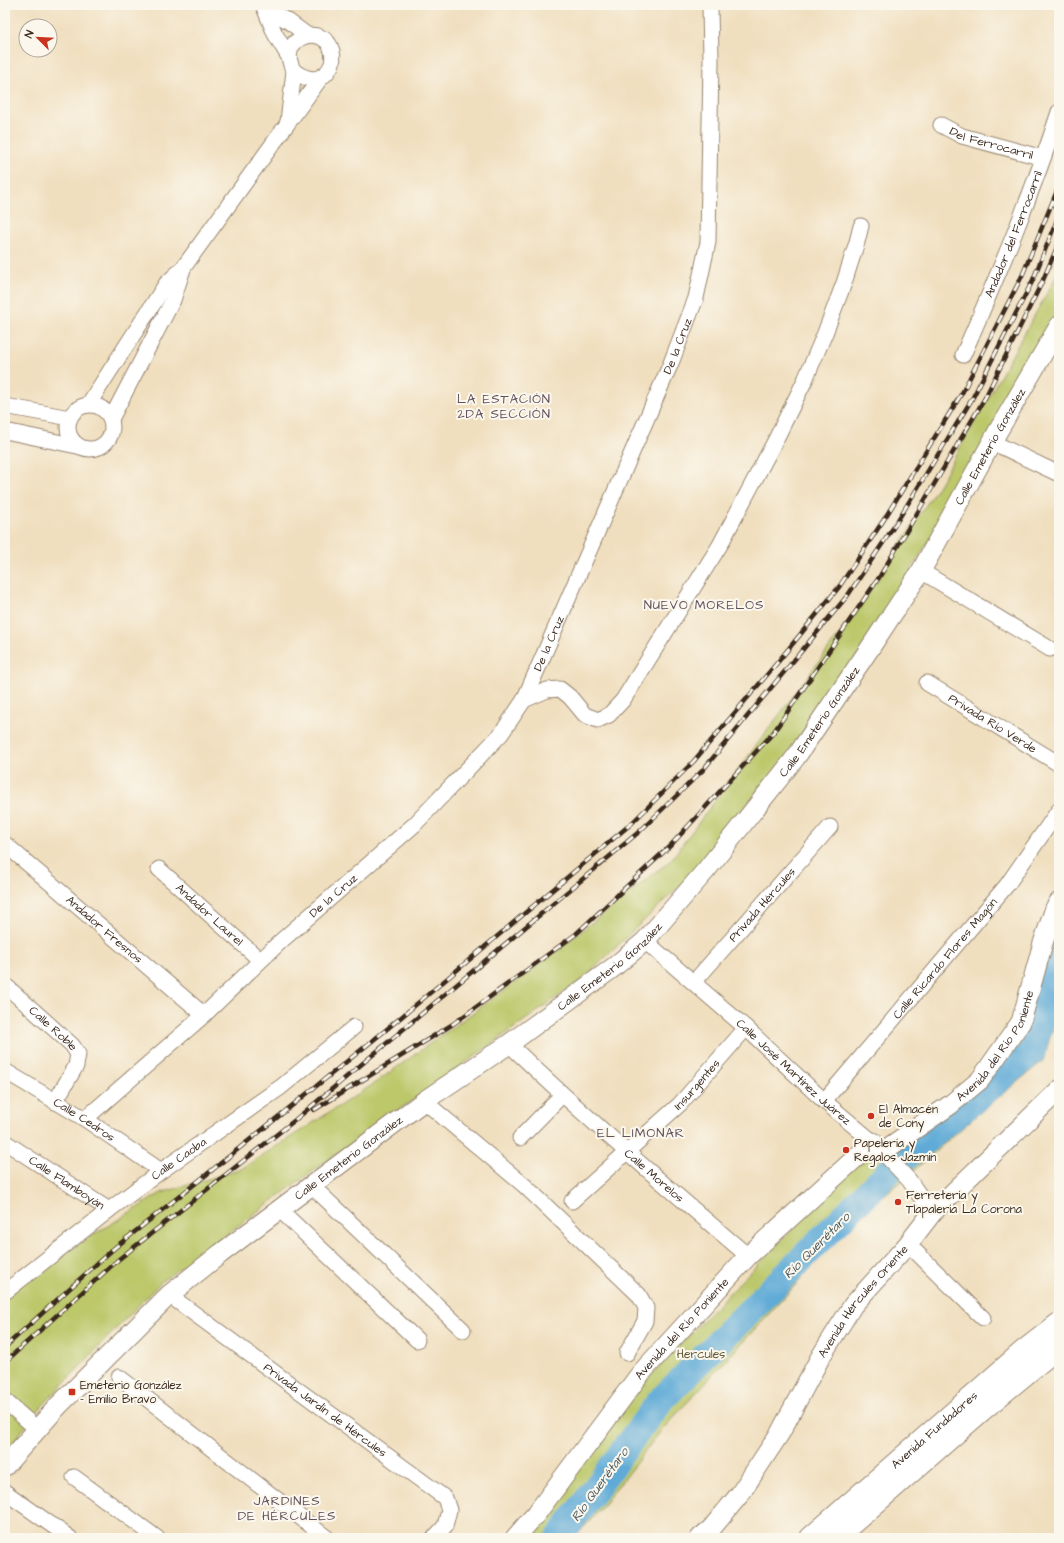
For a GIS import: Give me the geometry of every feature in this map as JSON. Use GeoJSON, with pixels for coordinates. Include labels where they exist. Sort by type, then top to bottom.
{"type":"FeatureCollection","features":[{"type":"Feature","properties":{"kind":"main road","name":"Avenida Fundadores"},"geometry":{"type":"LineString","coordinates":[[811,1538],[1023,1352],[1059,1324]]}},
{"type":"Feature","properties":{"kind":"main road","name":"Avenida Fundadores"},"geometry":{"type":"LineString","coordinates":[[835,1538],[984,1408],[1059,1346]]}},
{"type":"Feature","properties":{"kind":"street","name":"De la Cruz"},"geometry":{"type":"LineString","coordinates":[[85,1119],[204,1014],[260,960],[414,824],[501,734],[524,700],[671,363],[696,298],[708,242],[711,61],[710,5]]}},
{"type":"Feature","properties":{"kind":"street"},"geometry":{"type":"LineString","coordinates":[[88,405],[166,284],[184,268],[332,64],[332,49],[328,43],[322,38],[307,35],[264,6]]}},
{"type":"Feature","properties":{"kind":"street"},"geometry":{"type":"LineString","coordinates":[[264,6],[275,34],[289,57]]}},
{"type":"Feature","properties":{"kind":"street"},"geometry":{"type":"LineString","coordinates":[[307,35],[299,38],[290,50],[290,65],[294,72],[302,78],[312,79],[322,76]]}},
{"type":"Feature","properties":{"kind":"street"},"geometry":{"type":"LineString","coordinates":[[288,123],[294,72]]}},
{"type":"Feature","properties":{"kind":"street","name":"Andador del Ferrocarril"},"geometry":{"type":"LineString","coordinates":[[963,355],[1002,264],[1059,112]]}},
{"type":"Feature","properties":{"kind":"street","name":"Del Ferrocarril"},"geometry":{"type":"LineString","coordinates":[[941,125],[962,136],[1043,158]]}},
{"type":"Feature","properties":{"kind":"street"},"geometry":{"type":"LineString","coordinates":[[524,700],[546,690],[560,689],[570,697],[585,715],[598,720],[609,715],[622,700],[720,545],[775,441],[805,380],[844,283],[861,226]]}},
{"type":"Feature","properties":{"kind":"street"},"geometry":{"type":"LineString","coordinates":[[111,419],[173,300],[184,268]]}},
{"type":"Feature","properties":{"kind":"street","name":"Calle Emeterio González"},"geometry":{"type":"LineString","coordinates":[[5,1466],[58,1406],[169,1296],[220,1254],[424,1101],[509,1044],[614,967],[645,941],[707,869],[796,757],[868,652],[921,571],[992,442],[1059,326]]}},
{"type":"Feature","properties":{"kind":"street"},"geometry":{"type":"LineString","coordinates":[[5,431],[77,446],[88,450],[99,448],[108,440],[112,430],[111,419],[106,411],[97,406],[88,405],[77,409],[70,418],[68,428],[70,438],[77,446]]}},
{"type":"Feature","properties":{"kind":"street"},"geometry":{"type":"LineString","coordinates":[[5,406],[70,418]]}},
{"type":"Feature","properties":{"kind":"street"},"geometry":{"type":"LineString","coordinates":[[992,442],[1059,474]]}},
{"type":"Feature","properties":{"kind":"street"},"geometry":{"type":"LineString","coordinates":[[921,571],[1050,649]]}},
{"type":"Feature","properties":{"kind":"street","name":"Privada Río Verde"},"geometry":{"type":"LineString","coordinates":[[927,684],[1059,764]]}},
{"type":"Feature","properties":{"kind":"street","name":"Calle Ricardo Flores Magón"},"geometry":{"type":"LineString","coordinates":[[824,1101],[1007,885],[1059,810]]}},
{"type":"Feature","properties":{"kind":"street","name":"Privada Hércules"},"geometry":{"type":"LineString","coordinates":[[694,982],[830,826]]}},
{"type":"Feature","properties":{"kind":"street","name":"Andador Fresnos"},"geometry":{"type":"LineString","coordinates":[[5,844],[204,1014]]}},
{"type":"Feature","properties":{"kind":"street","name":"Andador Laurel"},"geometry":{"type":"LineString","coordinates":[[159,869],[260,960]]}},
{"type":"Feature","properties":{"kind":"street","name":"Avenida del Río Poniente"},"geometry":{"type":"LineString","coordinates":[[515,1538],[536,1514],[640,1373],[748,1256],[882,1151],[950,1105],[980,1080],[1021,1022],[1044,943],[1059,902]]}},
{"type":"Feature","properties":{"kind":"street","name":"Calle José Martínez Juárez"},"geometry":{"type":"LineString","coordinates":[[645,941],[746,1028],[824,1101],[882,1151],[909,1180],[932,1213]]}},
{"type":"Feature","properties":{"kind":"street","name":"Calle Roble"},"geometry":{"type":"LineString","coordinates":[[5,984],[72,1045],[78,1054],[76,1066],[56,1102]]}},
{"type":"Feature","properties":{"kind":"street","name":"Calle Caoba"},"geometry":{"type":"LineString","coordinates":[[7,1286],[162,1171],[281,1087],[354,1027]]}},
{"type":"Feature","properties":{"kind":"street","name":"Insurgentes"},"geometry":{"type":"LineString","coordinates":[[572,1201],[680,1104],[746,1028]]}},
{"type":"Feature","properties":{"kind":"street","name":"Calle Morelos"},"geometry":{"type":"LineString","coordinates":[[509,1044],[562,1095],[627,1153],[748,1256]]}},
{"type":"Feature","properties":{"kind":"street","name":"Calle Cedros"},"geometry":{"type":"LineString","coordinates":[[5,1071],[85,1119],[162,1171]]}},
{"type":"Feature","properties":{"kind":"street","name":"Avenida Hércules Oriente"},"geometry":{"type":"LineString","coordinates":[[700,1538],[711,1529],[740,1494],[780,1432],[821,1356],[853,1305],[908,1244],[932,1213],[1059,1090]]}},
{"type":"Feature","properties":{"kind":"street"},"geometry":{"type":"LineString","coordinates":[[520,1138],[562,1095]]}},
{"type":"Feature","properties":{"kind":"street"},"geometry":{"type":"LineString","coordinates":[[424,1101],[525,1186],[638,1295],[646,1308],[645,1321],[627,1353]]}},
{"type":"Feature","properties":{"kind":"street","name":"Calle Flamboyán"},"geometry":{"type":"LineString","coordinates":[[5,1142],[109,1210]]}},
{"type":"Feature","properties":{"kind":"street"},"geometry":{"type":"LineString","coordinates":[[311,1185],[463,1330]]}},
{"type":"Feature","properties":{"kind":"street"},"geometry":{"type":"LineString","coordinates":[[279,1209],[417,1340]]}},
{"type":"Feature","properties":{"kind":"street"},"geometry":{"type":"LineString","coordinates":[[908,1244],[982,1318]]}},
{"type":"Feature","properties":{"kind":"street","name":"Privada Jardín de Hércules"},"geometry":{"type":"LineString","coordinates":[[169,1296],[445,1498],[449,1510],[445,1526],[434,1538]]}},
{"type":"Feature","properties":{"kind":"street"},"geometry":{"type":"LineString","coordinates":[[118,1377],[327,1538]]}},
{"type":"Feature","properties":{"kind":"street"},"geometry":{"type":"LineString","coordinates":[[5,1401],[37,1429]]}},
{"type":"Feature","properties":{"kind":"street"},"geometry":{"type":"LineString","coordinates":[[74,1477],[157,1538]]}},
{"type":"Feature","properties":{"kind":"street"},"geometry":{"type":"LineString","coordinates":[[5,1492],[70,1538]]}},
{"type":"Feature","properties":{"kind":"green space"},"geometry":{"type":"Polygon","coordinates":[[[1059,267],[1059,310],[973,470],[856,658],[785,758],[685,881],[583,979],[338,1153],[162,1281],[43,1405],[5,1452],[5,1300],[27,1276],[161,1193],[241,1169],[375,1083],[528,973],[670,861],[859,608],[939,485],[1055,279],[1059,267]]]}},
{"type":"Feature","properties":{"kind":"green space","name":"Hercules"},"geometry":{"type":"Polygon","coordinates":[[[1059,915],[1059,1008],[1043,1061],[978,1114],[851,1223],[660,1432],[597,1513],[574,1538],[526,1538],[633,1394],[738,1284],[869,1152],[997,1064],[1059,915]]]}},
{"type":"Feature","properties":{"kind":"waterway","name":"Río Querétaro"},"geometry":{"type":"LineString","coordinates":[[559,1538],[659,1402],[890,1170],[1032,1052],[1059,955]]}},
{"type":"Feature","properties":{"kind":"railway"},"geometry":{"type":"LineString","coordinates":[[5,1347],[112,1250],[387,1029],[632,823],[693,762],[839,587],[883,521],[962,393],[1022,276],[1059,186]]}},
{"type":"Feature","properties":{"kind":"railway"},"geometry":{"type":"LineString","coordinates":[[5,1362],[119,1259],[295,1120],[640,831],[702,771],[848,595],[893,528],[972,399],[1033,280],[1059,215]]}},
{"type":"Feature","properties":{"kind":"railway"},"geometry":{"type":"LineString","coordinates":[[314,1110],[453,1024],[576,934],[671,845],[773,733],[880,576],[985,398],[1043,280],[1059,243]]}},
{"type":"Feature","properties":{"kind":"place","name":"El Almacén de Cony"},"geometry":{"type":"Point","coordinates":[871,1116]}},
{"type":"Feature","properties":{"kind":"place","name":"Papelería y Regalos Jazmín"},"geometry":{"type":"Point","coordinates":[846,1150]}},
{"type":"Feature","properties":{"kind":"place","name":"Ferretería y Tlapalería La Corona"},"geometry":{"type":"Point","coordinates":[898,1202]}},
{"type":"Feature","properties":{"kind":"place","name":"Emeterio González - Emilio Bravo"},"geometry":{"type":"Point","coordinates":[72,1392]}},
{"type":"Feature","properties":{"kind":"district","name":"LA ESTACIÓN 2DA SECCIÓN"},"geometry":{"type":"Point","coordinates":[504,406]}},
{"type":"Feature","properties":{"kind":"district","name":"NUEVO MORELOS"},"geometry":{"type":"Point","coordinates":[704,604]}},
{"type":"Feature","properties":{"kind":"district","name":"EL LIMONAR"},"geometry":{"type":"Point","coordinates":[641,1132]}},
{"type":"Feature","properties":{"kind":"district","name":"JARDINES DE HÉRCULES"},"geometry":{"type":"Point","coordinates":[287,1508]}}]}
